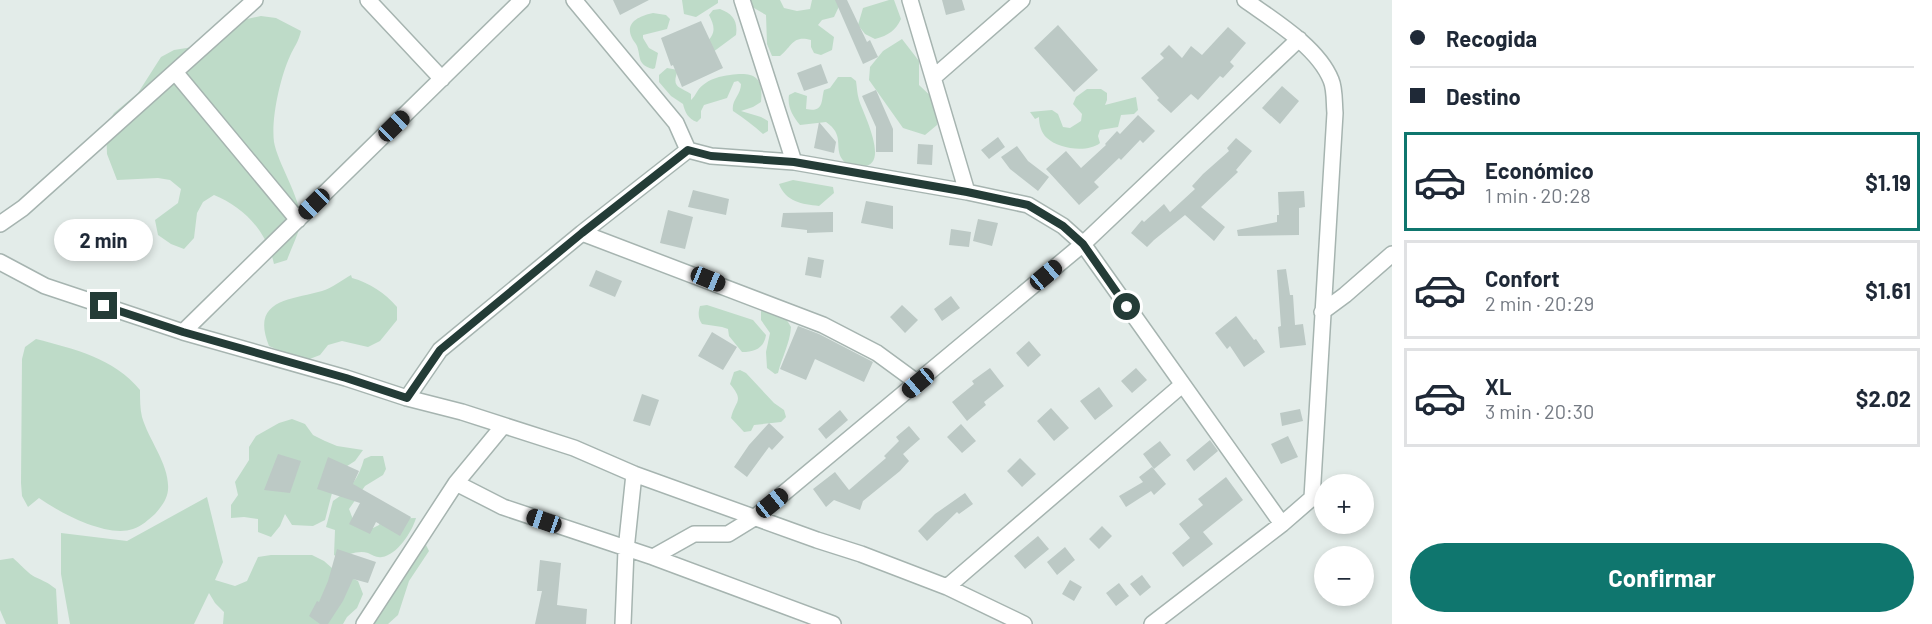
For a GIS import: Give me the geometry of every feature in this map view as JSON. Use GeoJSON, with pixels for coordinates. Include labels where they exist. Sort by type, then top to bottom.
{"type":"FeatureCollection","features":[{"type":"Feature","properties":{"kind":"street"},"geometry":{"type":"LineString","coordinates":[[0,224],[24,208],[255,0]]}},
{"type":"Feature","properties":{"kind":"street"},"geometry":{"type":"LineString","coordinates":[[368,0],[442,79]]}},
{"type":"Feature","properties":{"kind":"street"},"geometry":{"type":"LineString","coordinates":[[183,332],[522,0]]}},
{"type":"Feature","properties":{"kind":"street"},"geometry":{"type":"LineString","coordinates":[[574,0],[676,123],[688,150]]}},
{"type":"Feature","properties":{"kind":"street"},"geometry":{"type":"LineString","coordinates":[[742,0],[794,162]]}},
{"type":"Feature","properties":{"kind":"street"},"geometry":{"type":"LineString","coordinates":[[910,0],[967,192]]}},
{"type":"Feature","properties":{"kind":"street"},"geometry":{"type":"LineString","coordinates":[[934,77],[1022,0]]}},
{"type":"Feature","properties":{"kind":"street"},"geometry":{"type":"LineString","coordinates":[[1152,624],[1282,524],[1312,498],[1335,113],[1332,80],[1316,57],[1299,39],[1245,0]]}},
{"type":"Feature","properties":{"kind":"street"},"geometry":{"type":"LineString","coordinates":[[653,557],[694,534],[728,534],[754,518],[1083,244],[1299,39]]}},
{"type":"Feature","properties":{"kind":"street"},"geometry":{"type":"LineString","coordinates":[[175,72],[297,220]]}},
{"type":"Feature","properties":{"kind":"street"},"geometry":{"type":"LineString","coordinates":[[688,150],[711,156],[794,162],[967,192],[1028,205],[1063,226],[1083,244],[1282,524]]}},
{"type":"Feature","properties":{"kind":"street"},"geometry":{"type":"LineString","coordinates":[[407,398],[440,350],[582,233],[688,150]]}},
{"type":"Feature","properties":{"kind":"street"},"geometry":{"type":"LineString","coordinates":[[582,233],[708,279],[822,325],[877,353],[918,383]]}},
{"type":"Feature","properties":{"kind":"street"},"geometry":{"type":"LineString","coordinates":[[1322,312],[1392,254]]}},
{"type":"Feature","properties":{"kind":"street"},"geometry":{"type":"LineString","coordinates":[[0,262],[45,286],[183,332],[462,412],[574,448],[634,474],[861,554],[947,587],[991,617],[1024,624]]}},
{"type":"Feature","properties":{"kind":"street"},"geometry":{"type":"LineString","coordinates":[[947,587],[1182,385]]}},
{"type":"Feature","properties":{"kind":"street"},"geometry":{"type":"LineString","coordinates":[[364,624],[456,483],[503,426]]}},
{"type":"Feature","properties":{"kind":"street"},"geometry":{"type":"LineString","coordinates":[[623,624],[626,550],[634,474]]}},
{"type":"Feature","properties":{"kind":"street"},"geometry":{"type":"LineString","coordinates":[[456,483],[503,507],[626,550],[653,557],[833,624]]}},
{"type":"Feature","properties":{"kind":"green space"},"geometry":{"type":"Polygon","coordinates":[[[682,0],[718,0],[718,3],[696,17],[684,14],[682,0]]]}},
{"type":"Feature","properties":{"kind":"green space"},"geometry":{"type":"Polygon","coordinates":[[[748,0],[780,0],[784,8],[797,11],[810,9],[812,0],[842,0],[834,17],[822,20],[818,25],[834,37],[832,50],[821,55],[814,53],[811,40],[800,39],[796,40],[780,56],[772,56],[767,44],[766,15],[754,8],[748,0]]]}},
{"type":"Feature","properties":{"kind":"green space"},"geometry":{"type":"Polygon","coordinates":[[[894,0],[901,19],[894,30],[875,39],[865,34],[858,25],[863,8],[894,0]]]}},
{"type":"Feature","properties":{"kind":"green space"},"geometry":{"type":"Polygon","coordinates":[[[720,9],[734,19],[736,35],[713,52],[706,43],[714,30],[709,15],[713,10],[720,9]]]}},
{"type":"Feature","properties":{"kind":"green space"},"geometry":{"type":"Polygon","coordinates":[[[653,13],[666,15],[670,19],[667,29],[643,35],[649,48],[658,53],[653,69],[644,65],[640,60],[630,28],[635,21],[653,13]]]}},
{"type":"Feature","properties":{"kind":"green space"},"geometry":{"type":"Polygon","coordinates":[[[261,16],[276,18],[301,31],[286,65],[275,110],[273,133],[276,151],[299,207],[300,226],[287,260],[274,264],[266,241],[253,222],[235,206],[214,195],[203,202],[197,213],[194,238],[184,249],[171,244],[158,235],[155,220],[178,203],[181,189],[170,180],[158,178],[117,180],[107,154],[106,125],[114,113],[138,93],[161,57],[174,50],[199,46],[233,22],[261,16]]]}},
{"type":"Feature","properties":{"kind":"green space"},"geometry":{"type":"Polygon","coordinates":[[[902,39],[919,61],[919,85],[937,102],[937,125],[925,135],[903,128],[869,80],[870,67],[883,51],[902,39]]]}},
{"type":"Feature","properties":{"kind":"green space"},"geometry":{"type":"Polygon","coordinates":[[[667,68],[678,70],[675,80],[677,86],[691,94],[691,100],[701,87],[715,78],[738,74],[755,77],[761,86],[761,102],[741,111],[768,121],[768,131],[763,134],[733,111],[733,104],[741,88],[738,81],[734,82],[727,98],[704,105],[701,118],[697,122],[694,121],[687,115],[683,104],[671,96],[659,82],[659,75],[667,68]]]}},
{"type":"Feature","properties":{"kind":"green space"},"geometry":{"type":"Polygon","coordinates":[[[838,77],[851,77],[856,81],[858,98],[870,128],[875,150],[874,159],[869,165],[857,166],[845,162],[840,154],[837,136],[832,127],[826,122],[800,125],[790,107],[789,95],[795,92],[807,96],[806,109],[819,108],[824,90],[830,88],[838,77]]]}},
{"type":"Feature","properties":{"kind":"green space"},"geometry":{"type":"Polygon","coordinates":[[[1087,89],[1101,89],[1107,93],[1105,105],[1136,97],[1138,110],[1134,114],[1121,115],[1118,127],[1100,130],[1098,136],[1100,143],[1095,146],[1081,149],[1065,147],[1052,142],[1042,131],[1039,117],[1035,119],[1030,112],[1052,110],[1058,114],[1063,127],[1070,128],[1081,121],[1082,114],[1073,104],[1076,97],[1087,89]]]}},
{"type":"Feature","properties":{"kind":"green space"},"geometry":{"type":"Polygon","coordinates":[[[793,180],[833,187],[834,193],[819,206],[801,203],[786,195],[779,184],[793,180]]]}},
{"type":"Feature","properties":{"kind":"green space"},"geometry":{"type":"Polygon","coordinates":[[[351,275],[352,278],[377,289],[397,307],[397,320],[380,341],[368,347],[342,341],[328,345],[320,355],[307,360],[269,346],[265,319],[269,310],[287,300],[326,290],[351,275]]]}},
{"type":"Feature","properties":{"kind":"green space"},"geometry":{"type":"Polygon","coordinates":[[[707,305],[753,320],[766,335],[761,346],[755,350],[742,352],[729,336],[728,329],[702,324],[699,315],[700,306],[707,305]]]}},
{"type":"Feature","properties":{"kind":"green space"},"geometry":{"type":"Polygon","coordinates":[[[763,308],[782,312],[791,327],[778,373],[775,374],[767,368],[766,352],[770,333],[761,320],[763,308]]]}},
{"type":"Feature","properties":{"kind":"green space"},"geometry":{"type":"Polygon","coordinates":[[[36,339],[79,351],[106,362],[130,379],[140,390],[142,417],[166,471],[168,481],[165,500],[145,523],[133,529],[110,530],[71,517],[39,498],[28,507],[22,496],[21,483],[22,359],[25,347],[36,339]]]}},
{"type":"Feature","properties":{"kind":"green space"},"geometry":{"type":"Polygon","coordinates":[[[740,370],[746,373],[774,403],[784,410],[786,417],[781,422],[754,425],[751,431],[744,432],[731,418],[738,398],[730,384],[734,372],[740,370]]]}},
{"type":"Feature","properties":{"kind":"green space"},"geometry":{"type":"Polygon","coordinates":[[[292,419],[305,424],[313,435],[325,441],[337,446],[363,450],[355,461],[344,468],[332,493],[325,520],[313,526],[292,525],[285,514],[280,526],[271,537],[258,532],[258,519],[231,518],[231,505],[238,495],[235,482],[249,460],[249,447],[256,436],[279,423],[292,419]]]}},
{"type":"Feature","properties":{"kind":"green space"},"geometry":{"type":"Polygon","coordinates":[[[371,456],[383,456],[386,469],[383,475],[365,486],[349,509],[354,522],[373,528],[379,525],[382,519],[416,518],[403,542],[388,555],[378,557],[361,552],[339,558],[334,555],[335,530],[326,527],[333,501],[349,488],[364,459],[371,456]]]}},
{"type":"Feature","properties":{"kind":"green space"},"geometry":{"type":"Polygon","coordinates":[[[207,497],[223,562],[215,580],[235,586],[247,581],[258,557],[312,555],[333,569],[358,581],[363,594],[357,608],[343,624],[223,624],[224,612],[209,593],[194,624],[70,624],[61,574],[61,533],[127,541],[207,497]]]}},
{"type":"Feature","properties":{"kind":"green space"},"geometry":{"type":"Polygon","coordinates":[[[426,545],[429,551],[409,581],[398,615],[388,624],[375,624],[375,612],[420,547],[426,545]]]}},
{"type":"Feature","properties":{"kind":"green space"},"geometry":{"type":"Polygon","coordinates":[[[13,558],[33,576],[56,589],[58,624],[6,624],[0,610],[0,560],[13,558]]]}},
{"type":"Feature","properties":{"kind":"building"},"geometry":{"type":"Polygon","coordinates":[[[613,0],[649,0],[620,15],[613,0]]]}},
{"type":"Feature","properties":{"kind":"building"},"geometry":{"type":"Polygon","coordinates":[[[835,0],[847,0],[867,42],[870,40],[878,57],[863,64],[835,0]]]}},
{"type":"Feature","properties":{"kind":"building"},"geometry":{"type":"Polygon","coordinates":[[[942,0],[962,0],[965,10],[946,15],[942,0]]]}},
{"type":"Feature","properties":{"kind":"building"},"geometry":{"type":"Polygon","coordinates":[[[701,21],[723,68],[682,87],[673,65],[671,66],[661,38],[701,21]]]}},
{"type":"Feature","properties":{"kind":"building"},"geometry":{"type":"Polygon","coordinates":[[[1058,25],[1098,70],[1074,92],[1034,48],[1058,25]]]}},
{"type":"Feature","properties":{"kind":"building"},"geometry":{"type":"Polygon","coordinates":[[[1228,27],[1246,43],[1230,62],[1234,66],[1223,78],[1220,76],[1198,100],[1191,94],[1171,113],[1157,100],[1159,98],[1141,78],[1164,58],[1160,54],[1169,45],[1182,58],[1191,46],[1202,55],[1228,27]]]}},
{"type":"Feature","properties":{"kind":"building"},"geometry":{"type":"Polygon","coordinates":[[[821,64],[828,83],[804,91],[797,73],[821,64]]]}},
{"type":"Feature","properties":{"kind":"building"},"geometry":{"type":"Polygon","coordinates":[[[1282,86],[1299,101],[1280,124],[1262,108],[1282,86]]]}},
{"type":"Feature","properties":{"kind":"building"},"geometry":{"type":"Polygon","coordinates":[[[876,90],[893,129],[893,152],[876,152],[876,127],[862,96],[876,90]]]}},
{"type":"Feature","properties":{"kind":"building"},"geometry":{"type":"Polygon","coordinates":[[[1138,115],[1155,131],[1143,143],[1140,140],[1121,160],[1119,158],[1094,182],[1099,187],[1079,205],[1046,169],[1066,151],[1081,168],[1106,145],[1117,131],[1120,134],[1138,115]]]}},
{"type":"Feature","properties":{"kind":"building"},"geometry":{"type":"Polygon","coordinates":[[[819,122],[836,142],[834,153],[814,148],[819,122]]]}},
{"type":"Feature","properties":{"kind":"building"},"geometry":{"type":"Polygon","coordinates":[[[998,137],[1005,147],[989,159],[981,150],[998,137]]]}},
{"type":"Feature","properties":{"kind":"building"},"geometry":{"type":"Polygon","coordinates":[[[1236,138],[1252,151],[1236,170],[1238,172],[1201,207],[1225,227],[1214,241],[1185,215],[1147,247],[1131,233],[1142,220],[1144,222],[1164,204],[1170,212],[1195,189],[1192,186],[1203,174],[1229,151],[1227,148],[1236,138]]]}},
{"type":"Feature","properties":{"kind":"building"},"geometry":{"type":"Polygon","coordinates":[[[918,144],[933,145],[932,165],[917,164],[918,144]]]}},
{"type":"Feature","properties":{"kind":"building"},"geometry":{"type":"Polygon","coordinates":[[[1017,146],[1028,161],[1049,177],[1038,191],[1010,169],[1001,157],[1017,146]]]}},
{"type":"Feature","properties":{"kind":"building"},"geometry":{"type":"Polygon","coordinates":[[[693,190],[729,199],[726,215],[688,207],[693,190]]]}},
{"type":"Feature","properties":{"kind":"building"},"geometry":{"type":"Polygon","coordinates":[[[1304,191],[1305,207],[1299,208],[1299,235],[1238,236],[1237,230],[1277,222],[1278,192],[1304,191]]]}},
{"type":"Feature","properties":{"kind":"building"},"geometry":{"type":"Polygon","coordinates":[[[866,201],[893,206],[893,229],[861,223],[866,201]]]}},
{"type":"Feature","properties":{"kind":"building"},"geometry":{"type":"Polygon","coordinates":[[[668,210],[693,217],[685,249],[660,243],[668,210]]]}},
{"type":"Feature","properties":{"kind":"building"},"geometry":{"type":"Polygon","coordinates":[[[833,212],[833,232],[807,233],[807,230],[781,227],[783,213],[833,212]]]}},
{"type":"Feature","properties":{"kind":"building"},"geometry":{"type":"Polygon","coordinates":[[[978,219],[998,223],[992,246],[973,241],[978,219]]]}},
{"type":"Feature","properties":{"kind":"building"},"geometry":{"type":"Polygon","coordinates":[[[951,229],[971,232],[969,247],[949,245],[951,229]]]}},
{"type":"Feature","properties":{"kind":"building"},"geometry":{"type":"Polygon","coordinates":[[[808,257],[824,260],[821,278],[805,275],[808,257]]]}},
{"type":"Feature","properties":{"kind":"building"},"geometry":{"type":"Polygon","coordinates":[[[1286,269],[1290,295],[1293,295],[1295,325],[1303,324],[1306,345],[1280,348],[1278,327],[1281,326],[1277,270],[1286,269]]]}},
{"type":"Feature","properties":{"kind":"building"},"geometry":{"type":"Polygon","coordinates":[[[596,270],[622,281],[615,297],[589,286],[596,270]]]}},
{"type":"Feature","properties":{"kind":"building"},"geometry":{"type":"Polygon","coordinates":[[[951,296],[960,308],[942,321],[934,309],[951,296]]]}},
{"type":"Feature","properties":{"kind":"building"},"geometry":{"type":"Polygon","coordinates":[[[902,305],[918,320],[905,333],[890,317],[902,305]]]}},
{"type":"Feature","properties":{"kind":"building"},"geometry":{"type":"Polygon","coordinates":[[[1236,316],[1265,352],[1244,367],[1230,346],[1227,349],[1215,333],[1236,316]]]}},
{"type":"Feature","properties":{"kind":"building"},"geometry":{"type":"Polygon","coordinates":[[[798,326],[819,334],[873,362],[864,382],[815,359],[806,380],[780,369],[798,326]]]}},
{"type":"Feature","properties":{"kind":"building"},"geometry":{"type":"Polygon","coordinates":[[[712,332],[737,347],[723,370],[698,356],[712,332]]]}},
{"type":"Feature","properties":{"kind":"building"},"geometry":{"type":"Polygon","coordinates":[[[1029,341],[1041,355],[1028,367],[1016,353],[1029,341]]]}},
{"type":"Feature","properties":{"kind":"building"},"geometry":{"type":"Polygon","coordinates":[[[990,368],[1004,386],[984,402],[986,405],[967,421],[952,402],[974,384],[972,381],[990,368]]]}},
{"type":"Feature","properties":{"kind":"building"},"geometry":{"type":"Polygon","coordinates":[[[1136,368],[1147,380],[1132,393],[1121,381],[1136,368]]]}},
{"type":"Feature","properties":{"kind":"building"},"geometry":{"type":"Polygon","coordinates":[[[1099,387],[1113,406],[1095,420],[1080,401],[1099,387]]]}},
{"type":"Feature","properties":{"kind":"building"},"geometry":{"type":"Polygon","coordinates":[[[642,394],[659,400],[650,426],[633,421],[642,394]]]}},
{"type":"Feature","properties":{"kind":"building"},"geometry":{"type":"Polygon","coordinates":[[[1051,408],[1069,428],[1054,441],[1037,421],[1051,408]]]}},
{"type":"Feature","properties":{"kind":"building"},"geometry":{"type":"Polygon","coordinates":[[[1300,409],[1303,421],[1282,426],[1280,413],[1300,409]]]}},
{"type":"Feature","properties":{"kind":"building"},"geometry":{"type":"Polygon","coordinates":[[[840,410],[848,420],[826,439],[818,429],[840,410]]]}},
{"type":"Feature","properties":{"kind":"building"},"geometry":{"type":"Polygon","coordinates":[[[769,423],[784,437],[772,450],[769,447],[747,477],[734,467],[749,445],[769,423]]]}},
{"type":"Feature","properties":{"kind":"building"},"geometry":{"type":"Polygon","coordinates":[[[961,424],[976,441],[962,453],[947,437],[961,424]]]}},
{"type":"Feature","properties":{"kind":"building"},"geometry":{"type":"Polygon","coordinates":[[[909,426],[920,439],[903,454],[909,461],[900,471],[863,501],[860,510],[834,500],[826,507],[813,489],[835,472],[849,490],[886,458],[884,456],[899,441],[896,437],[909,426]]]}},
{"type":"Feature","properties":{"kind":"building"},"geometry":{"type":"Polygon","coordinates":[[[1288,436],[1298,457],[1281,464],[1271,444],[1288,436]]]}},
{"type":"Feature","properties":{"kind":"building"},"geometry":{"type":"Polygon","coordinates":[[[1210,440],[1218,451],[1194,471],[1186,460],[1210,440]]]}},
{"type":"Feature","properties":{"kind":"building"},"geometry":{"type":"Polygon","coordinates":[[[1160,441],[1171,455],[1154,469],[1143,454],[1160,441]]]}},
{"type":"Feature","properties":{"kind":"building"},"geometry":{"type":"Polygon","coordinates":[[[278,454],[301,461],[290,493],[264,490],[278,454]]]}},
{"type":"Feature","properties":{"kind":"building"},"geometry":{"type":"Polygon","coordinates":[[[328,457],[359,471],[353,484],[411,517],[400,536],[376,522],[370,534],[349,524],[360,503],[317,489],[328,457]]]}},
{"type":"Feature","properties":{"kind":"building"},"geometry":{"type":"Polygon","coordinates":[[[1020,458],[1036,474],[1022,487],[1007,471],[1020,458]]]}},
{"type":"Feature","properties":{"kind":"building"},"geometry":{"type":"Polygon","coordinates":[[[1152,467],[1166,484],[1154,495],[1151,491],[1126,507],[1119,496],[1143,482],[1139,477],[1152,467]]]}},
{"type":"Feature","properties":{"kind":"building"},"geometry":{"type":"Polygon","coordinates":[[[1226,477],[1243,500],[1203,532],[1213,544],[1183,567],[1172,553],[1190,538],[1179,524],[1203,505],[1198,499],[1226,477]]]}},
{"type":"Feature","properties":{"kind":"building"},"geometry":{"type":"Polygon","coordinates":[[[965,493],[973,504],[959,514],[957,512],[927,541],[918,531],[935,514],[965,493]]]}},
{"type":"Feature","properties":{"kind":"building"},"geometry":{"type":"Polygon","coordinates":[[[1102,526],[1112,536],[1099,549],[1089,539],[1102,526]]]}},
{"type":"Feature","properties":{"kind":"building"},"geometry":{"type":"Polygon","coordinates":[[[1038,536],[1049,549],[1025,569],[1014,556],[1038,536]]]}},
{"type":"Feature","properties":{"kind":"building"},"geometry":{"type":"Polygon","coordinates":[[[1065,547],[1075,560],[1057,575],[1047,562],[1065,547]]]}},
{"type":"Feature","properties":{"kind":"building"},"geometry":{"type":"Polygon","coordinates":[[[337,549],[376,562],[368,583],[353,579],[343,601],[328,624],[320,624],[309,616],[317,601],[319,602],[328,581],[337,549]]]}},
{"type":"Feature","properties":{"kind":"building"},"geometry":{"type":"Polygon","coordinates":[[[540,560],[561,563],[557,605],[587,609],[586,624],[535,624],[542,591],[537,591],[540,560]]]}},
{"type":"Feature","properties":{"kind":"building"},"geometry":{"type":"Polygon","coordinates":[[[1142,575],[1151,587],[1140,596],[1130,584],[1142,575]]]}},
{"type":"Feature","properties":{"kind":"building"},"geometry":{"type":"Polygon","coordinates":[[[1070,580],[1082,587],[1074,601],[1062,594],[1070,580]]]}},
{"type":"Feature","properties":{"kind":"building"},"geometry":{"type":"Polygon","coordinates":[[[1119,583],[1129,596],[1116,606],[1106,593],[1119,583]]]}},
{"type":"Feature","properties":{"kind":"route"},"geometry":{"type":"LineString","coordinates":[[104,306],[183,332],[346,378],[407,398],[440,350],[582,233],[688,150],[711,156],[794,162],[1028,205],[1063,226],[1083,244],[1127,307]]}}]}
